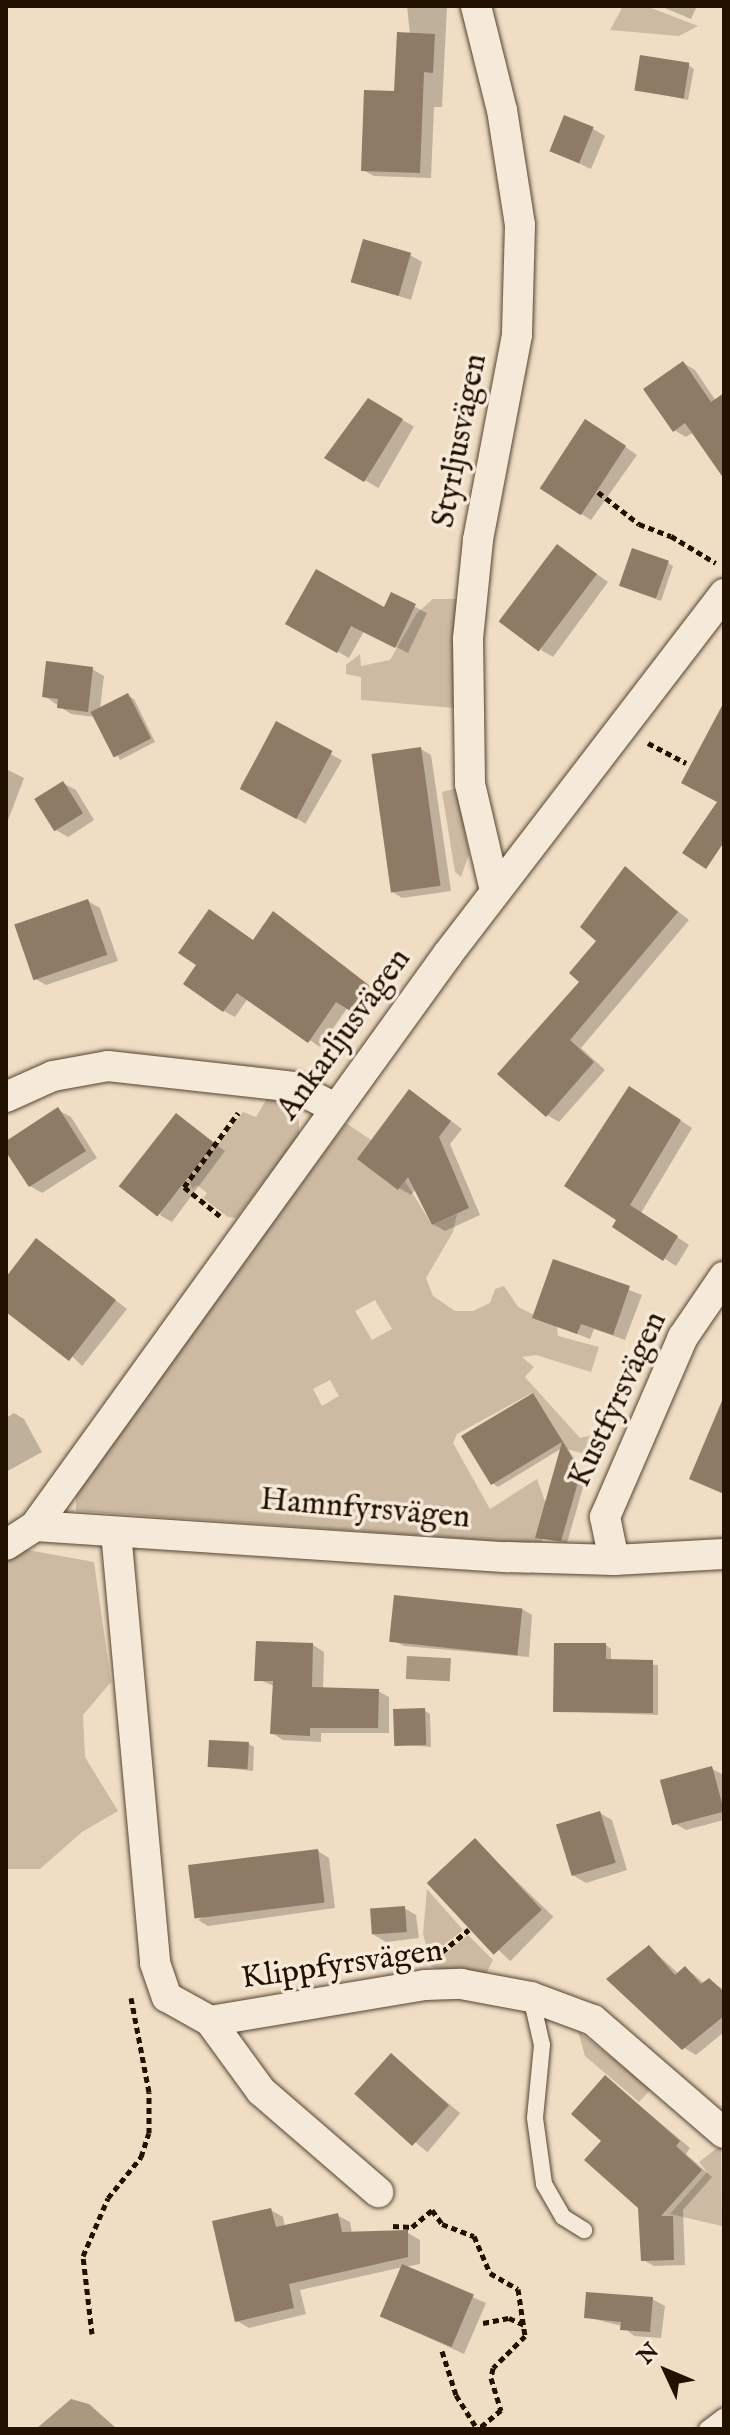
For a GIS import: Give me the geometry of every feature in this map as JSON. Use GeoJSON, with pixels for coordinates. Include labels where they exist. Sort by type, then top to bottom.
{"type":"FeatureCollection","features":[{"type":"Feature","properties":{"kind":"street","name":"Styrljusvägen"},"geometry":{"type":"LineString","coordinates":[[476,6],[502,110],[520,225],[515,347],[478,540],[468,639],[470,784],[495,891]]}},
{"type":"Feature","properties":{"kind":"street","name":"Ankarljusvägen"},"geometry":{"type":"LineString","coordinates":[[35,1526],[495,891],[724,594]]}},
{"type":"Feature","properties":{"kind":"street"},"geometry":{"type":"LineString","coordinates":[[6,1097],[53,1076],[108,1066],[294,1087],[335,1108]]}},
{"type":"Feature","properties":{"kind":"street","name":"Kustfyrsvägen"},"geometry":{"type":"LineString","coordinates":[[614,1560],[605,1517],[683,1337],[724,1277]]}},
{"type":"Feature","properties":{"kind":"street"},"geometry":{"type":"LineString","coordinates":[[6,1545],[35,1526]]}},
{"type":"Feature","properties":{"kind":"street","name":"Hamnfyrsvägen"},"geometry":{"type":"LineString","coordinates":[[35,1526],[614,1560],[724,1554]]}},
{"type":"Feature","properties":{"kind":"street","name":"Klippfyrsvägen"},"geometry":{"type":"LineString","coordinates":[[116,1532],[155,1963],[167,1997],[210,2021],[261,2091],[378,2192]]}},
{"type":"Feature","properties":{"kind":"street","name":"Klippfyrsvägen"},"geometry":{"type":"LineString","coordinates":[[210,2021],[425,1985],[461,1984],[531,1997],[593,2020],[724,2133]]}},
{"type":"Feature","properties":{"kind":"lane"},"geometry":{"type":"LineString","coordinates":[[531,1997],[542,2045],[535,2118],[544,2184],[563,2217],[584,2230]]}},
{"type":"Feature","properties":{"kind":"lane"},"geometry":{"type":"LineString","coordinates":[[707,2429],[724,2416]]}},
{"type":"Feature","properties":{"kind":"path"},"geometry":{"type":"LineString","coordinates":[[598,492],[639,524],[671,536],[724,569]]}},
{"type":"Feature","properties":{"kind":"path"},"geometry":{"type":"LineString","coordinates":[[621,729],[686,763]]}},
{"type":"Feature","properties":{"kind":"path"},"geometry":{"type":"LineString","coordinates":[[239,1113],[184,1187],[245,1235]]}},
{"type":"Feature","properties":{"kind":"path"},"geometry":{"type":"LineString","coordinates":[[92,2334],[83,2256],[108,2198],[141,2157],[149,2133],[149,2092],[131,1988],[155,1963]]}},
{"type":"Feature","properties":{"kind":"path"},"geometry":{"type":"LineString","coordinates":[[393,2226],[412,2227],[430,2209],[442,2224],[474,2236],[490,2273],[518,2289],[525,2325],[523,2340],[493,2368],[491,2378],[501,2410],[478,2429],[456,2395],[442,2351]]}},
{"type":"Feature","properties":{"kind":"path"},"geometry":{"type":"LineString","coordinates":[[483,2323],[509,2318],[525,2325]]}},
{"type":"Feature","properties":{"kind":"shaded area"},"geometry":{"type":"Polygon","coordinates":[[[623,6],[646,6],[698,26],[679,36],[610,30],[623,6]]]}},
{"type":"Feature","properties":{"kind":"shaded area"},"geometry":{"type":"Polygon","coordinates":[[[433,599],[461,599],[454,708],[361,700],[361,677],[346,674],[346,665],[360,654],[361,666],[390,660],[417,613],[433,599]]]}},
{"type":"Feature","properties":{"kind":"shaded area"},"geometry":{"type":"Polygon","coordinates":[[[457,788],[469,854],[461,877],[455,872],[442,792],[457,788]]]}},
{"type":"Feature","properties":{"kind":"shaded area"},"geometry":{"type":"Polygon","coordinates":[[[271,1092],[293,1099],[299,1107],[299,1135],[236,1218],[228,1217],[203,1198],[207,1193],[197,1185],[192,1189],[190,1181],[243,1112],[256,1117],[271,1092]]]}},
{"type":"Feature","properties":{"kind":"shaded area"},"geometry":{"type":"Polygon","coordinates":[[[346,1123],[371,1140],[358,1159],[399,1189],[405,1181],[432,1225],[457,1214],[453,1232],[426,1278],[433,1296],[455,1311],[473,1311],[490,1303],[495,1289],[504,1286],[518,1307],[557,1326],[558,1336],[599,1347],[591,1372],[536,1355],[522,1357],[534,1367],[525,1377],[580,1438],[602,1433],[588,1455],[567,1449],[532,1393],[457,1434],[453,1443],[490,1509],[537,1479],[547,1507],[542,1544],[76,1511],[76,1493],[346,1123]],[[375,1300],[355,1311],[372,1340],[392,1329],[375,1300]],[[330,1380],[313,1389],[322,1406],[339,1396],[330,1380]]]}},
{"type":"Feature","properties":{"kind":"shaded area"},"geometry":{"type":"Polygon","coordinates":[[[6,1546],[94,1562],[111,1682],[83,1715],[85,1757],[118,1811],[82,1832],[40,1869],[6,1869],[6,1546]]]}},
{"type":"Feature","properties":{"kind":"shaded area"},"geometry":{"type":"Polygon","coordinates":[[[407,1656],[451,1658],[450,1681],[406,1679],[407,1656]]]}},
{"type":"Feature","properties":{"kind":"shaded area"},"geometry":{"type":"Polygon","coordinates":[[[427,1889],[463,1930],[429,1956],[423,1934],[427,1889]]]}},
{"type":"Feature","properties":{"kind":"shaded area"},"geometry":{"type":"Polygon","coordinates":[[[468,1935],[493,1960],[484,1978],[443,1973],[431,1966],[468,1935]]]}},
{"type":"Feature","properties":{"kind":"shaded area"},"geometry":{"type":"Polygon","coordinates":[[[578,2031],[651,2089],[639,2102],[585,2056],[578,2031]]]}},
{"type":"Feature","properties":{"kind":"shaded area"},"geometry":{"type":"Polygon","coordinates":[[[721,2145],[722,2226],[670,2214],[707,2172],[699,2162],[721,2145]]]}},
{"type":"Feature","properties":{"kind":"shaded area"},"geometry":{"type":"Polygon","coordinates":[[[71,2399],[89,2404],[117,2429],[36,2429],[71,2399]]]}},
{"type":"Feature","properties":{"kind":"building"},"geometry":{"type":"Polygon","coordinates":[[[397,32],[435,34],[433,73],[424,72],[420,173],[361,171],[364,90],[394,91],[397,32]]]}},
{"type":"Feature","properties":{"kind":"building"},"geometry":{"type":"Polygon","coordinates":[[[640,55],[689,63],[684,98],[634,91],[640,55]]]}},
{"type":"Feature","properties":{"kind":"building"},"geometry":{"type":"Polygon","coordinates":[[[564,115],[594,127],[579,163],[549,151],[564,115]]]}},
{"type":"Feature","properties":{"kind":"building"},"geometry":{"type":"Polygon","coordinates":[[[363,239],[411,253],[399,296],[351,282],[363,239]]]}},
{"type":"Feature","properties":{"kind":"building"},"geometry":{"type":"Polygon","coordinates":[[[683,361],[711,402],[724,393],[724,479],[685,423],[673,432],[643,389],[683,361]]]}},
{"type":"Feature","properties":{"kind":"building"},"geometry":{"type":"Polygon","coordinates":[[[368,398],[403,419],[364,482],[324,458],[368,398]]]}},
{"type":"Feature","properties":{"kind":"building"},"geometry":{"type":"Polygon","coordinates":[[[585,419],[626,446],[581,515],[540,489],[585,419]]]}},
{"type":"Feature","properties":{"kind":"building"},"geometry":{"type":"Polygon","coordinates":[[[557,544],[597,574],[539,652],[499,621],[557,544]]]}},
{"type":"Feature","properties":{"kind":"building"},"geometry":{"type":"Polygon","coordinates":[[[632,548],[669,561],[656,599],[619,586],[632,548]]]}},
{"type":"Feature","properties":{"kind":"building"},"geometry":{"type":"Polygon","coordinates":[[[316,569],[384,607],[391,592],[416,604],[395,648],[351,626],[337,653],[285,624],[316,569]]]}},
{"type":"Feature","properties":{"kind":"building"},"geometry":{"type":"Polygon","coordinates":[[[46,661],[93,667],[88,712],[57,708],[58,699],[42,697],[46,661]]]}},
{"type":"Feature","properties":{"kind":"building"},"geometry":{"type":"Polygon","coordinates":[[[128,693],[151,738],[114,758],[91,712],[128,693]]]}},
{"type":"Feature","properties":{"kind":"building"},"geometry":{"type":"Polygon","coordinates":[[[724,702],[724,842],[706,869],[682,853],[717,802],[681,783],[724,702]]]}},
{"type":"Feature","properties":{"kind":"building"},"geometry":{"type":"Polygon","coordinates":[[[276,721],[333,751],[296,819],[240,789],[276,721]]]}},
{"type":"Feature","properties":{"kind":"building"},"geometry":{"type":"Polygon","coordinates":[[[421,747],[440,886],[391,893],[371,754],[421,747]]]}},
{"type":"Feature","properties":{"kind":"building"},"geometry":{"type":"Polygon","coordinates":[[[63,781],[83,813],[54,831],[34,799],[63,781]]]}},
{"type":"Feature","properties":{"kind":"building"},"geometry":{"type":"Polygon","coordinates":[[[625,866],[678,912],[570,1040],[594,1062],[546,1117],[497,1074],[579,982],[569,973],[596,941],[580,927],[625,866]]]}},
{"type":"Feature","properties":{"kind":"building"},"geometry":{"type":"Polygon","coordinates":[[[88,899],[107,955],[33,980],[14,924],[88,899]]]}},
{"type":"Feature","properties":{"kind":"building"},"geometry":{"type":"Polygon","coordinates":[[[209,909],[253,940],[273,911],[370,986],[352,1012],[336,1002],[308,1043],[237,993],[223,1012],[183,984],[196,965],[178,953],[209,909]]]}},
{"type":"Feature","properties":{"kind":"building"},"geometry":{"type":"Polygon","coordinates":[[[629,1086],[681,1120],[630,1205],[678,1236],[663,1261],[612,1227],[616,1220],[564,1186],[629,1086]]]}},
{"type":"Feature","properties":{"kind":"building"},"geometry":{"type":"Polygon","coordinates":[[[409,1089],[451,1121],[439,1137],[469,1208],[432,1225],[408,1177],[398,1190],[357,1159],[409,1089]]]}},
{"type":"Feature","properties":{"kind":"building"},"geometry":{"type":"Polygon","coordinates":[[[58,1107],[86,1151],[29,1187],[6,1152],[6,1141],[58,1107]]]}},
{"type":"Feature","properties":{"kind":"building"},"geometry":{"type":"Polygon","coordinates":[[[176,1113],[215,1143],[157,1216],[119,1186],[176,1113]]]}},
{"type":"Feature","properties":{"kind":"building"},"geometry":{"type":"Polygon","coordinates":[[[36,1238],[116,1300],[69,1361],[6,1312],[6,1277],[36,1238]]]}},
{"type":"Feature","properties":{"kind":"building"},"geometry":{"type":"Polygon","coordinates":[[[553,1259],[630,1286],[613,1335],[581,1324],[577,1334],[532,1318],[553,1259]]]}},
{"type":"Feature","properties":{"kind":"building"},"geometry":{"type":"Polygon","coordinates":[[[533,1393],[581,1472],[561,1541],[535,1538],[562,1442],[491,1485],[461,1436],[533,1393]]]}},
{"type":"Feature","properties":{"kind":"building"},"geometry":{"type":"Polygon","coordinates":[[[724,1396],[724,1494],[689,1479],[724,1396]]]}},
{"type":"Feature","properties":{"kind":"building"},"geometry":{"type":"Polygon","coordinates":[[[394,1595],[522,1608],[517,1655],[389,1642],[394,1595]]]}},
{"type":"Feature","properties":{"kind":"building"},"geometry":{"type":"Polygon","coordinates":[[[256,1641],[313,1643],[312,1687],[379,1689],[378,1728],[310,1728],[310,1736],[270,1734],[273,1681],[254,1681],[256,1641]]]}},
{"type":"Feature","properties":{"kind":"building"},"geometry":{"type":"Polygon","coordinates":[[[554,1643],[606,1643],[606,1659],[653,1660],[653,1713],[553,1712],[554,1643]]]}},
{"type":"Feature","properties":{"kind":"building"},"geometry":{"type":"Polygon","coordinates":[[[425,1708],[426,1745],[394,1746],[393,1709],[425,1708]]]}},
{"type":"Feature","properties":{"kind":"building"},"geometry":{"type":"Polygon","coordinates":[[[209,1740],[249,1742],[248,1769],[208,1767],[209,1740]]]}},
{"type":"Feature","properties":{"kind":"building"},"geometry":{"type":"Polygon","coordinates":[[[712,1766],[724,1811],[672,1825],[660,1780],[712,1766]]]}},
{"type":"Feature","properties":{"kind":"building"},"geometry":{"type":"Polygon","coordinates":[[[600,1811],[616,1863],[572,1876],[556,1824],[600,1811]]]}},
{"type":"Feature","properties":{"kind":"building"},"geometry":{"type":"Polygon","coordinates":[[[475,1838],[542,1910],[494,1955],[427,1883],[475,1838]]]}},
{"type":"Feature","properties":{"kind":"building"},"geometry":{"type":"Polygon","coordinates":[[[318,1849],[325,1903],[195,1919],[188,1865],[318,1849]]]}},
{"type":"Feature","properties":{"kind":"building"},"geometry":{"type":"Polygon","coordinates":[[[405,1906],[407,1932],[372,1934],[370,1908],[405,1906]]]}},
{"type":"Feature","properties":{"kind":"building"},"geometry":{"type":"Polygon","coordinates":[[[649,1945],[675,1975],[685,1966],[701,1984],[709,1978],[724,1992],[724,2016],[682,2050],[606,1979],[649,1945]]]}},
{"type":"Feature","properties":{"kind":"building"},"geometry":{"type":"Polygon","coordinates":[[[391,2053],[449,2105],[412,2146],[354,2094],[391,2053]]]}},
{"type":"Feature","properties":{"kind":"building"},"geometry":{"type":"Polygon","coordinates":[[[605,2075],[680,2141],[676,2146],[702,2170],[661,2216],[673,2216],[674,2260],[641,2261],[638,2208],[584,2160],[601,2141],[571,2114],[605,2075]]]}},
{"type":"Feature","properties":{"kind":"building"},"geometry":{"type":"Polygon","coordinates":[[[271,2208],[276,2227],[338,2213],[342,2232],[408,2230],[408,2257],[289,2284],[294,2308],[235,2322],[212,2221],[271,2208]]]}},
{"type":"Feature","properties":{"kind":"building"},"geometry":{"type":"Polygon","coordinates":[[[402,2264],[474,2294],[452,2347],[380,2316],[402,2264]]]}},
{"type":"Feature","properties":{"kind":"building"},"geometry":{"type":"Polygon","coordinates":[[[586,2292],[653,2297],[650,2332],[620,2330],[621,2322],[584,2318],[586,2292]]]}}]}
